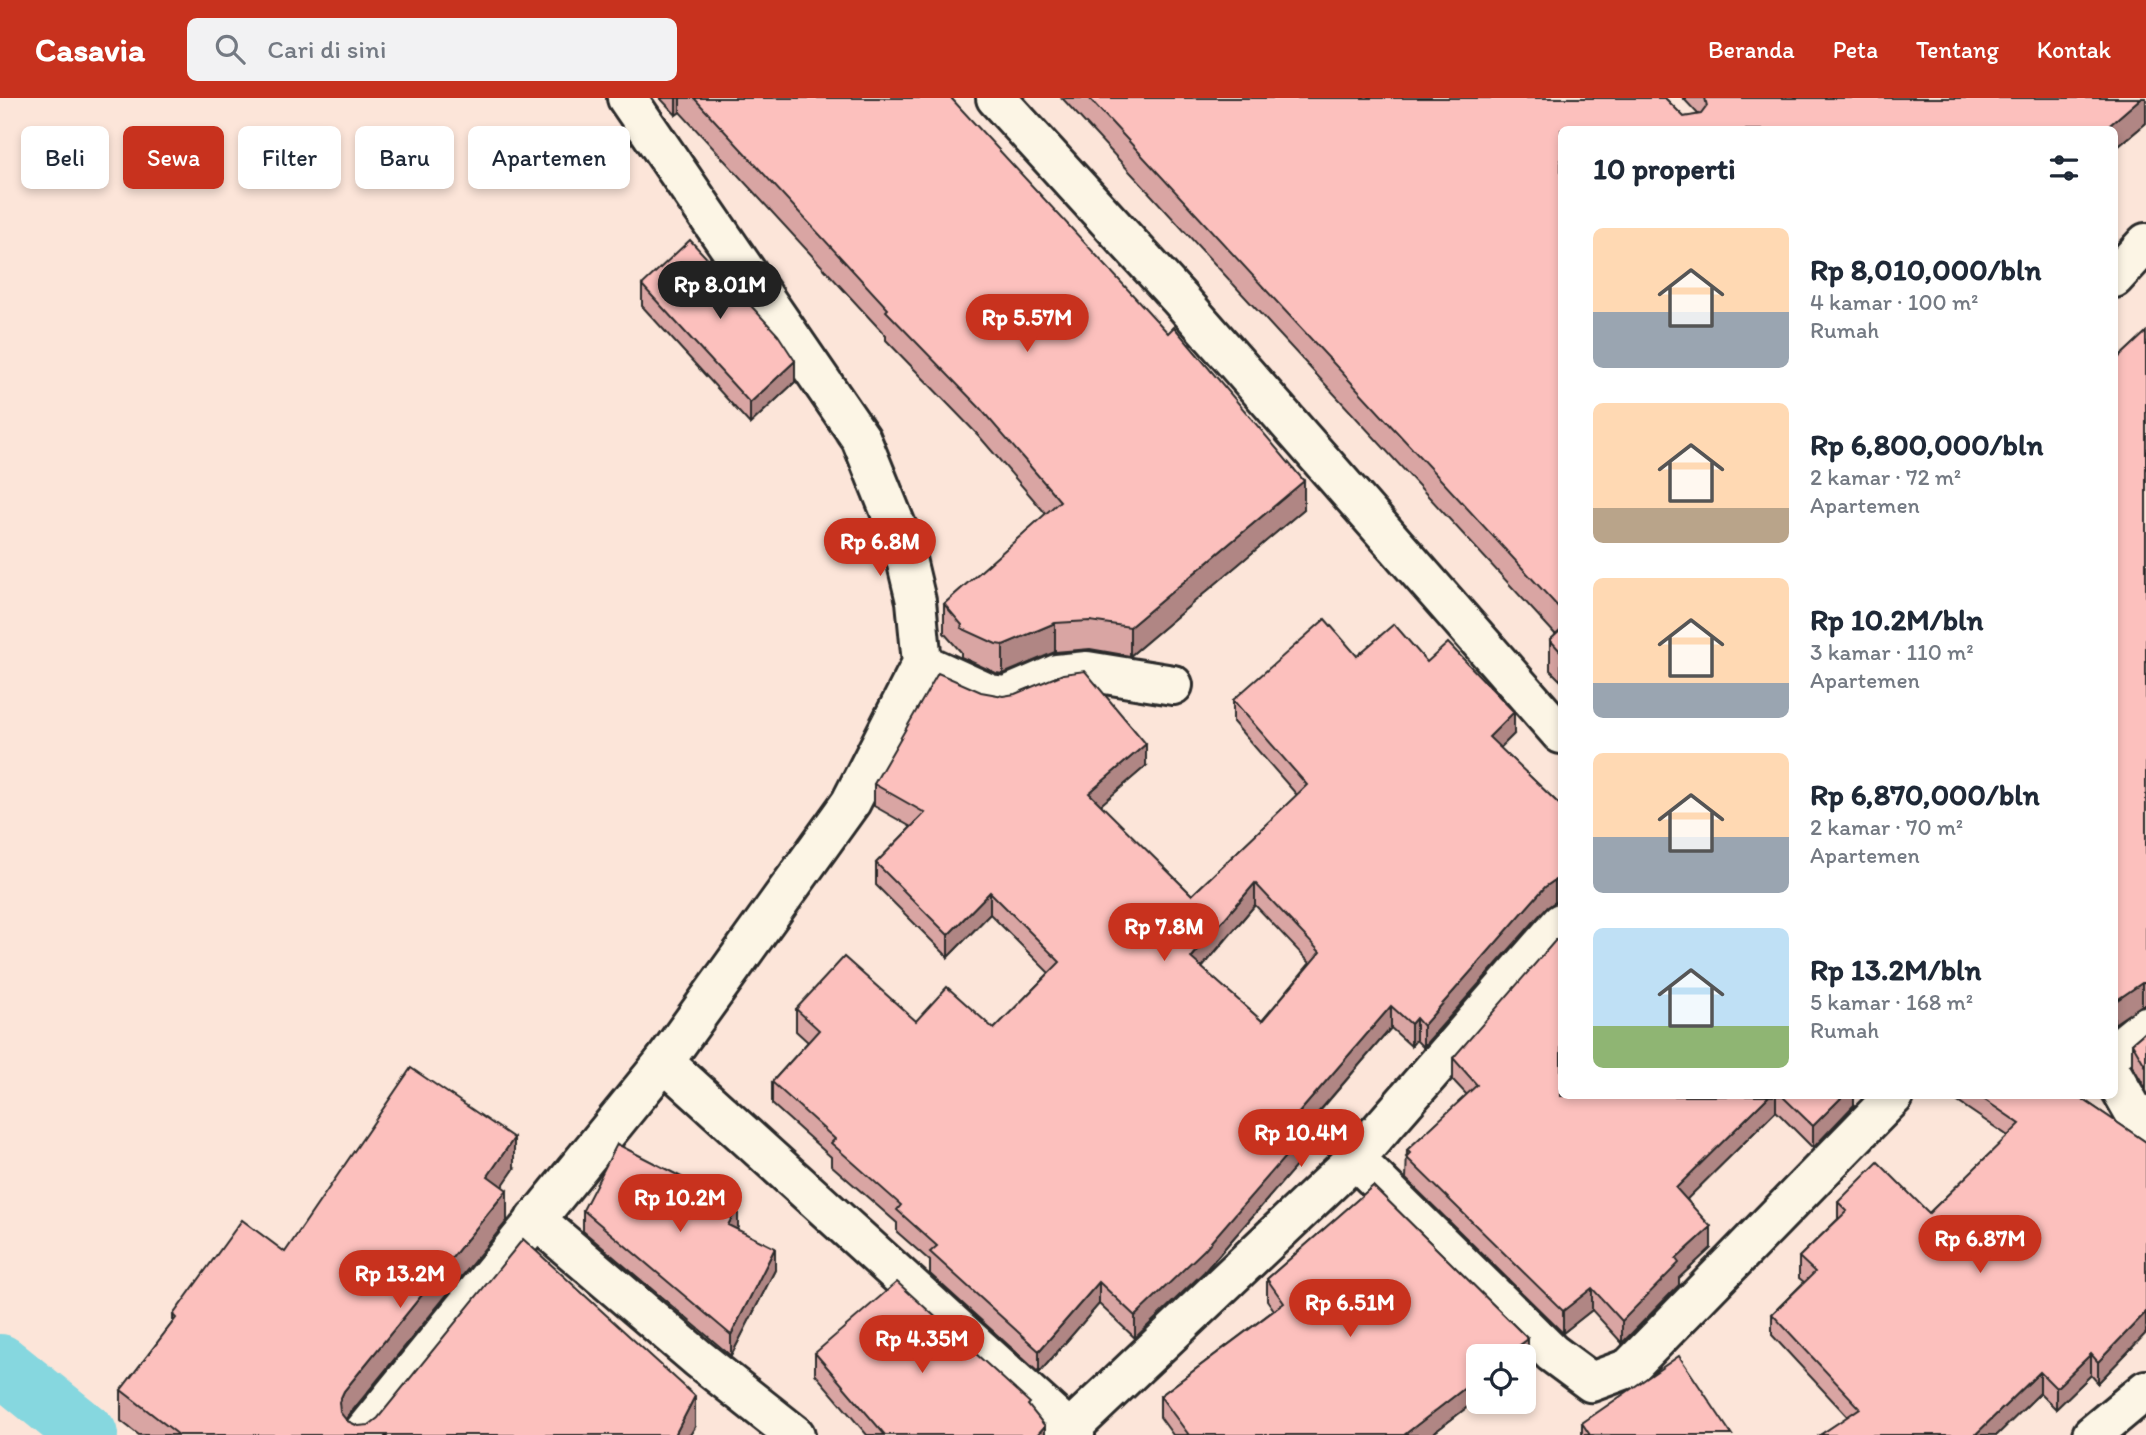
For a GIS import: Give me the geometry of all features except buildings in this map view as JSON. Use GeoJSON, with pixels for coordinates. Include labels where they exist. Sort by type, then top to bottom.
{"type":"FeatureCollection","features":[{"type":"Feature","properties":{"kind":"street"},"geometry":{"type":"LineString","coordinates":[[361,1435],[664,1062],[851,802],[922,663],[916,601],[901,538],[861,439],[627,98]]}},
{"type":"Feature","properties":{"kind":"street"},"geometry":{"type":"LineString","coordinates":[[996,98],[1180,299],[1558,731]]}},
{"type":"Feature","properties":{"kind":"street"},"geometry":{"type":"LineString","coordinates":[[2118,274],[2146,243]]}},
{"type":"Feature","properties":{"kind":"street"},"geometry":{"type":"LineString","coordinates":[[922,663],[990,694],[1006,696],[1057,674],[1087,671],[1172,685]]}},
{"type":"Feature","properties":{"kind":"street"},"geometry":{"type":"LineString","coordinates":[[664,1062],[1069,1433],[1354,1159],[1558,926]]}},
{"type":"Feature","properties":{"kind":"street"},"geometry":{"type":"LineString","coordinates":[[2118,1049],[2146,1026]]}},
{"type":"Feature","properties":{"kind":"street"},"geometry":{"type":"LineString","coordinates":[[2118,1084],[2146,1133]]}},
{"type":"Feature","properties":{"kind":"street"},"geometry":{"type":"LineString","coordinates":[[1354,1159],[1552,1353],[1591,1382],[1629,1368],[1891,1099]]}},
{"type":"Feature","properties":{"kind":"street"},"geometry":{"type":"LineString","coordinates":[[536,1219],[699,1359],[795,1435]]}},
{"type":"Feature","properties":{"kind":"street"},"geometry":{"type":"LineString","coordinates":[[2092,1435],[2146,1390]]}},
{"type":"Feature","properties":{"kind":"waterway"},"geometry":{"type":"LineString","coordinates":[[0,1364],[88,1435]]}}]}
